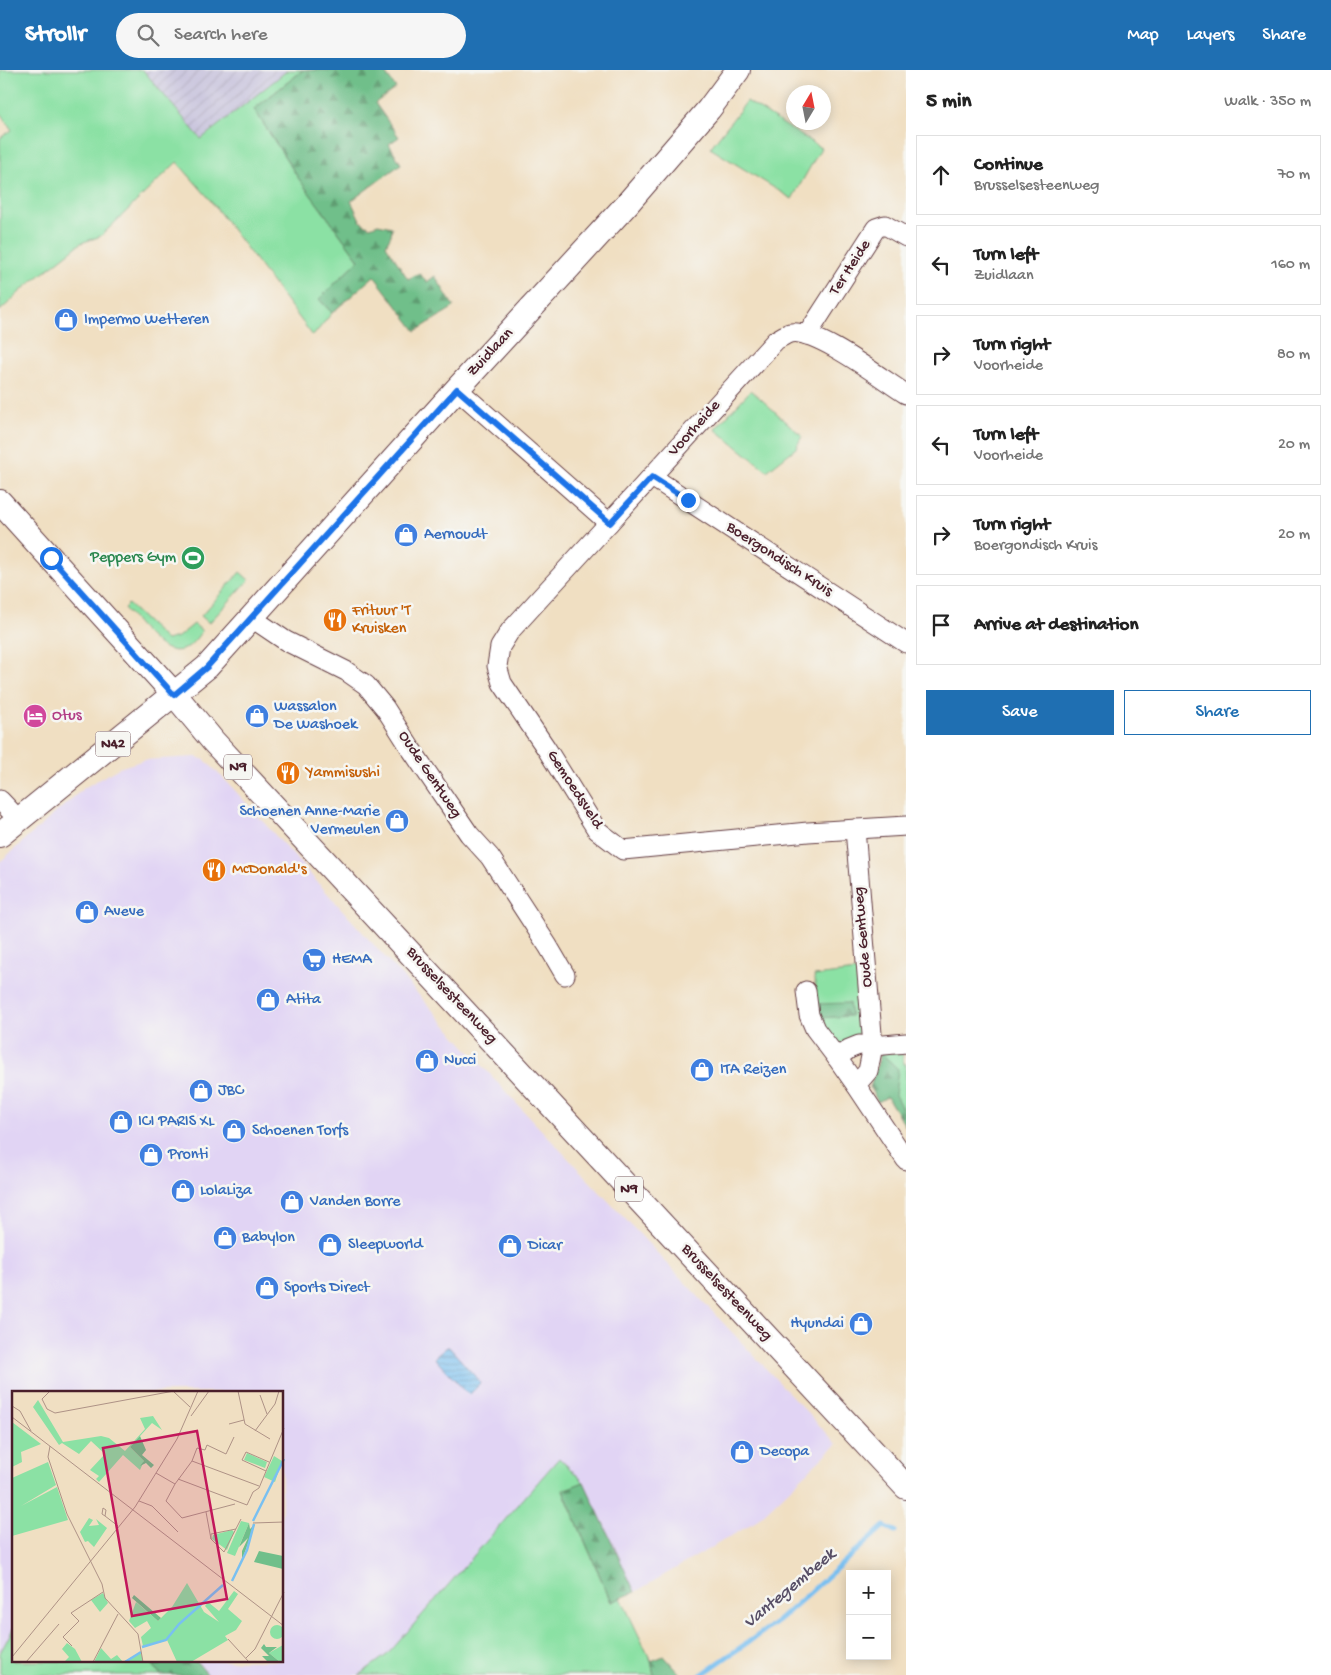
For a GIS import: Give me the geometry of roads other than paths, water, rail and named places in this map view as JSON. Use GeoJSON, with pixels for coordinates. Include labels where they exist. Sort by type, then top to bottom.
{"type":"FeatureCollection","features":[{"type":"Feature","properties":{"kind":"main road","name":"Zuidlaan"},"geometry":{"type":"LineString","coordinates":[[174,695],[207,667],[457,389],[627,204],[709,109],[738,70]]}},
{"type":"Feature","properties":{"kind":"main road","name":"Brusselsesteenweg"},"geometry":{"type":"LineString","coordinates":[[0,502],[174,695],[221,750],[906,1487]]}},
{"type":"Feature","properties":{"kind":"main road","name":"N42"},"geometry":{"type":"LineString","coordinates":[[0,835],[174,695]]}},
{"type":"Feature","properties":{"kind":"street","name":"Ter Heide"},"geometry":{"type":"LineString","coordinates":[[807,335],[876,228],[885,225],[906,237]]}},
{"type":"Feature","properties":{"kind":"street","name":"Voorheide"},"geometry":{"type":"LineString","coordinates":[[610,523],[776,340],[790,333],[807,335],[824,342],[906,394]]}},
{"type":"Feature","properties":{"kind":"street"},"geometry":{"type":"LineString","coordinates":[[457,389],[610,523]]}},
{"type":"Feature","properties":{"kind":"street","name":"Boergondisch Kruis"},"geometry":{"type":"LineString","coordinates":[[652,477],[906,643]]}},
{"type":"Feature","properties":{"kind":"street","name":"Gemoedsveld"},"geometry":{"type":"LineString","coordinates":[[610,523],[510,631],[500,647],[497,666],[502,684],[546,748],[597,830],[623,850],[906,826]]}},
{"type":"Feature","properties":{"kind":"street","name":"Oude Gentweg"},"geometry":{"type":"LineString","coordinates":[[252,618],[286,641],[346,672],[366,685],[385,708],[410,749],[469,834],[490,858],[566,975]]}},
{"type":"Feature","properties":{"kind":"street"},"geometry":{"type":"LineString","coordinates":[[0,800],[18,820]]}},
{"type":"Feature","properties":{"kind":"street","name":"Oude Gentweg"},"geometry":{"type":"LineString","coordinates":[[855,829],[873,1046],[868,1072],[856,1086]]}},
{"type":"Feature","properties":{"kind":"street"},"geometry":{"type":"LineString","coordinates":[[806,991],[809,1014],[815,1029],[837,1058],[906,1160]]}},
{"type":"Feature","properties":{"kind":"street"},"geometry":{"type":"LineString","coordinates":[[837,1058],[859,1044],[873,1046],[906,1043]]}},
{"type":"Feature","properties":{"kind":"water"},"geometry":{"type":"Polygon","coordinates":[[[447,1347],[481,1383],[469,1395],[436,1360],[435,1357],[447,1347]]]}},
{"type":"Feature","properties":{"kind":"waterway","name":"Vantegembeek"},"geometry":{"type":"LineString","coordinates":[[701,1675],[777,1622],[884,1526],[895,1531]]}},
{"type":"Feature","properties":{"kind":"place","name":"Impermo Wetteren"},"geometry":{"type":"Point","coordinates":[66,320]}},
{"type":"Feature","properties":{"kind":"place","name":"Aernoudt"},"geometry":{"type":"Point","coordinates":[406,535]}},
{"type":"Feature","properties":{"kind":"place","name":"Peppers Gym"},"geometry":{"type":"Point","coordinates":[193,558]}},
{"type":"Feature","properties":{"kind":"place","name":"Frituur 'T Kruisken"},"geometry":{"type":"Point","coordinates":[335,620]}},
{"type":"Feature","properties":{"kind":"place","name":"Otus"},"geometry":{"type":"Point","coordinates":[35,716]}},
{"type":"Feature","properties":{"kind":"place","name":"Wassalon De Washoek"},"geometry":{"type":"Point","coordinates":[257,716]}},
{"type":"Feature","properties":{"kind":"place","name":"Yammisushi"},"geometry":{"type":"Point","coordinates":[288,773]}},
{"type":"Feature","properties":{"kind":"place","name":"Schoenen Anne-Marie Vermeulen"},"geometry":{"type":"Point","coordinates":[397,821]}},
{"type":"Feature","properties":{"kind":"place","name":"McDonald's"},"geometry":{"type":"Point","coordinates":[214,870]}},
{"type":"Feature","properties":{"kind":"place","name":"Aveve"},"geometry":{"type":"Point","coordinates":[87,912]}},
{"type":"Feature","properties":{"kind":"place","name":"HEMA"},"geometry":{"type":"Point","coordinates":[314,960]}},
{"type":"Feature","properties":{"kind":"place","name":"Atita"},"geometry":{"type":"Point","coordinates":[268,1000]}},
{"type":"Feature","properties":{"kind":"place","name":"Nucci"},"geometry":{"type":"Point","coordinates":[427,1061]}},
{"type":"Feature","properties":{"kind":"place","name":"ITA Reizen"},"geometry":{"type":"Point","coordinates":[702,1070]}},
{"type":"Feature","properties":{"kind":"place","name":"JBC"},"geometry":{"type":"Point","coordinates":[201,1091]}},
{"type":"Feature","properties":{"kind":"place","name":"ICI PARIS XL"},"geometry":{"type":"Point","coordinates":[121,1122]}},
{"type":"Feature","properties":{"kind":"place","name":"Schoenen Torfs"},"geometry":{"type":"Point","coordinates":[234,1131]}},
{"type":"Feature","properties":{"kind":"place","name":"Pronti"},"geometry":{"type":"Point","coordinates":[151,1155]}},
{"type":"Feature","properties":{"kind":"place","name":"LolaLiza"},"geometry":{"type":"Point","coordinates":[183,1191]}},
{"type":"Feature","properties":{"kind":"place","name":"Vanden Borre"},"geometry":{"type":"Point","coordinates":[292,1202]}},
{"type":"Feature","properties":{"kind":"place","name":"Babylon"},"geometry":{"type":"Point","coordinates":[225,1238]}},
{"type":"Feature","properties":{"kind":"place","name":"Sleepworld"},"geometry":{"type":"Point","coordinates":[330,1245]}},
{"type":"Feature","properties":{"kind":"place","name":"Dicar"},"geometry":{"type":"Point","coordinates":[510,1246]}},
{"type":"Feature","properties":{"kind":"place","name":"Sports Direct"},"geometry":{"type":"Point","coordinates":[267,1288]}},
{"type":"Feature","properties":{"kind":"place","name":"Hyundai"},"geometry":{"type":"Point","coordinates":[861,1324]}},
{"type":"Feature","properties":{"kind":"place","name":"Decopa"},"geometry":{"type":"Point","coordinates":[742,1452]}}]}
